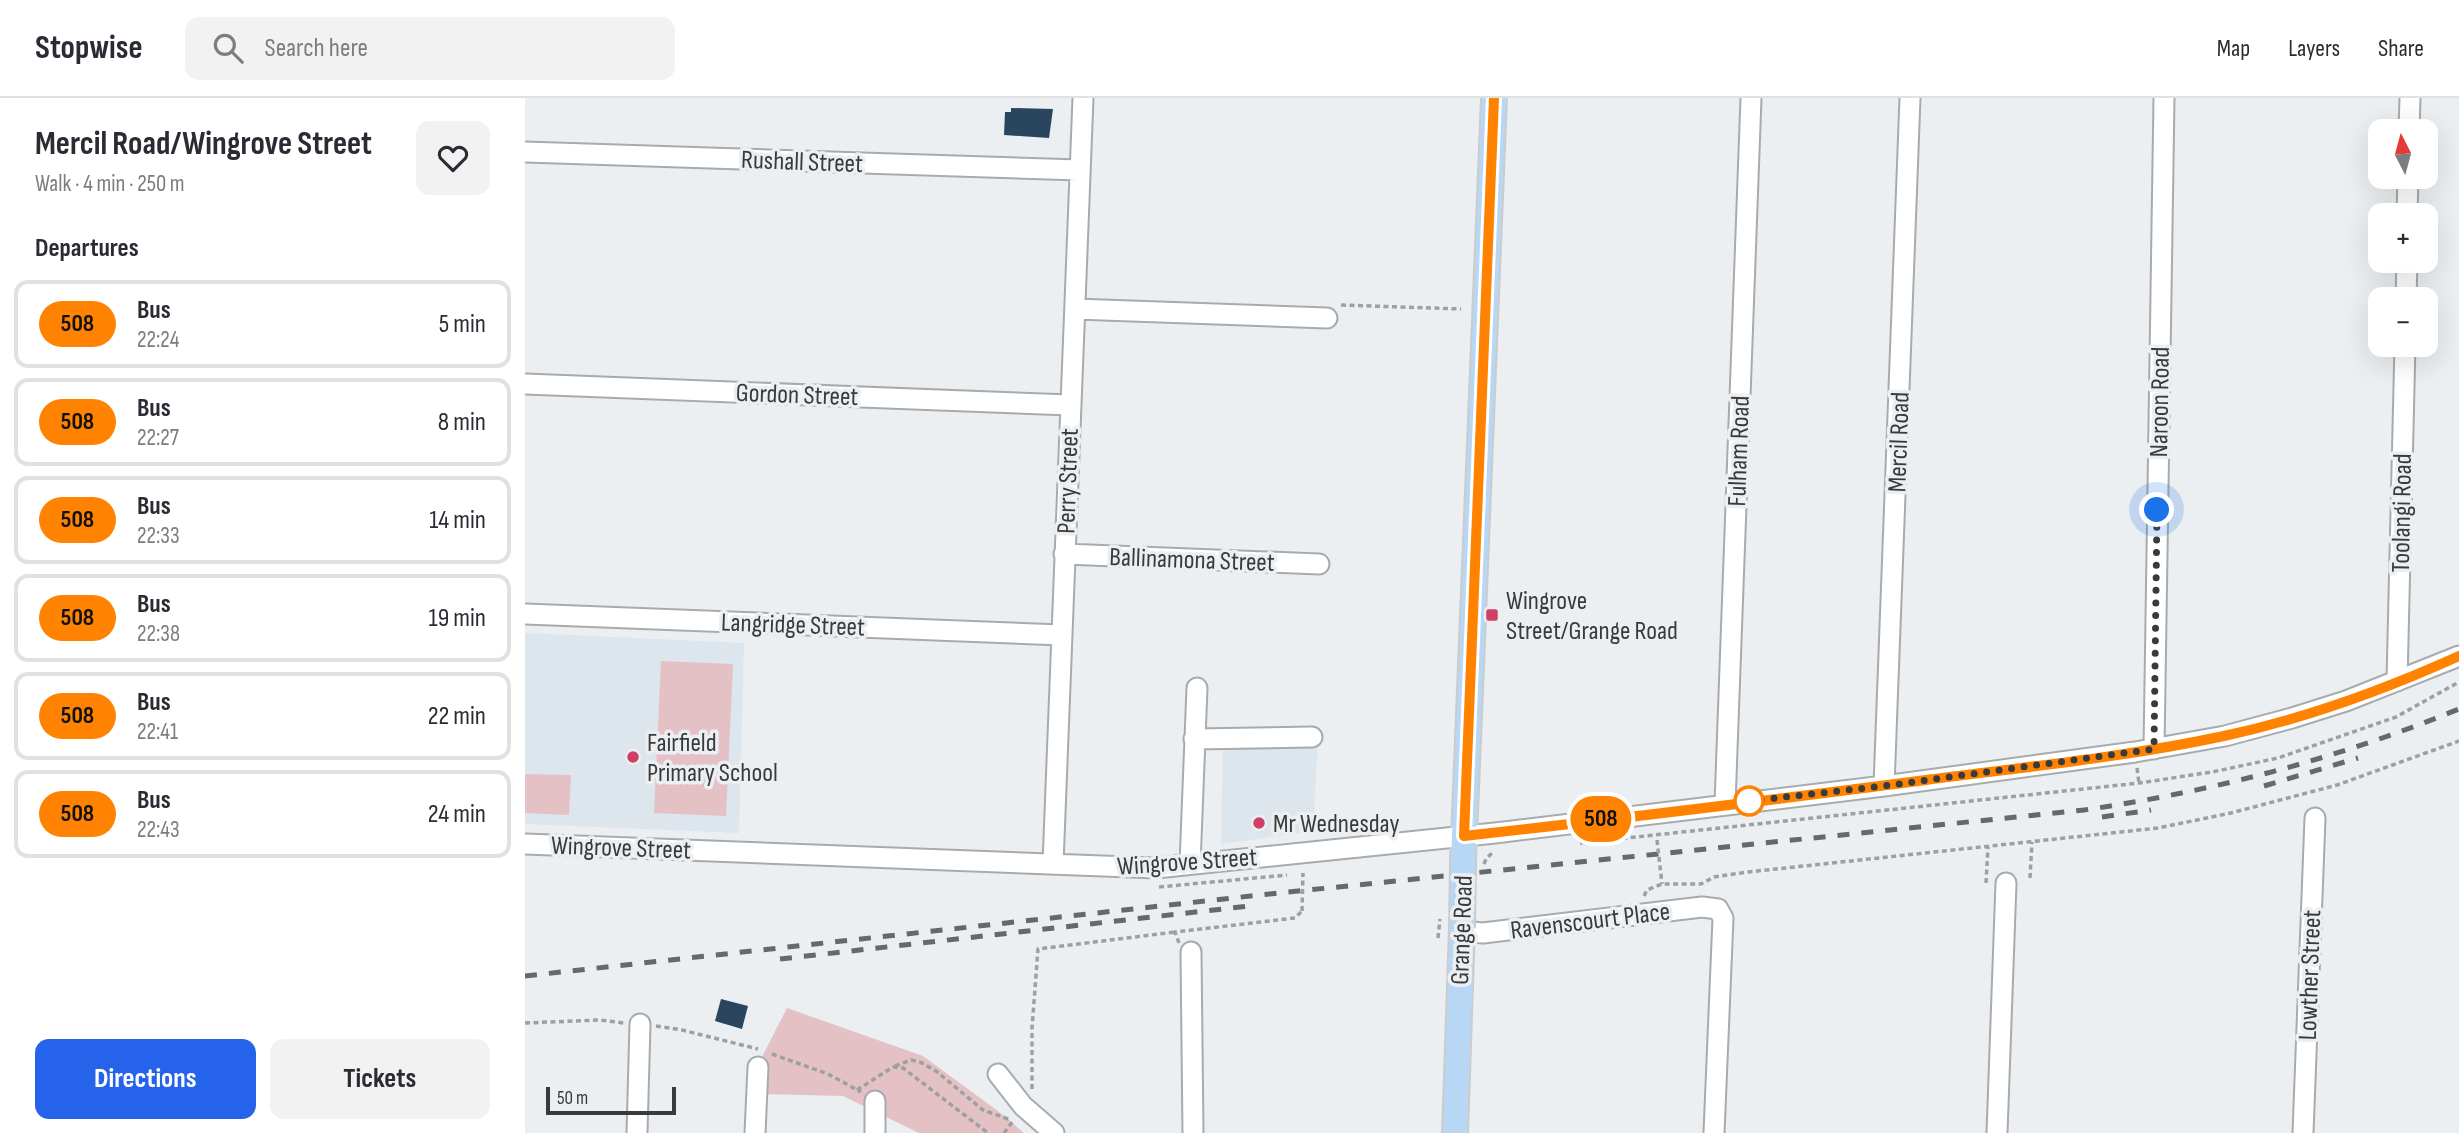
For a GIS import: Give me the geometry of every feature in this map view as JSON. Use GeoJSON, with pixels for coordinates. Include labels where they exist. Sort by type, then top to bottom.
{"type":"FeatureCollection","features":[{"type":"Feature","properties":{"kind":"main road","name":"Grange Road"},"geometry":{"type":"LineString","coordinates":[[1455,1133],[1463,862],[1494,98]]}},
{"type":"Feature","properties":{"kind":"street","name":"Perry Street"},"geometry":{"type":"LineString","coordinates":[[1053,864],[1083,98]]}},
{"type":"Feature","properties":{"kind":"street","name":"Fulham Road"},"geometry":{"type":"LineString","coordinates":[[1725,804],[1751,98]]}},
{"type":"Feature","properties":{"kind":"street","name":"Mercil Road"},"geometry":{"type":"LineString","coordinates":[[1884,786],[1910,98]]}},
{"type":"Feature","properties":{"kind":"street","name":"Naroon Road"},"geometry":{"type":"LineString","coordinates":[[2154,749],[2164,98]]}},
{"type":"Feature","properties":{"kind":"street"},"geometry":{"type":"LineString","coordinates":[[2409,119],[2410,98]]}},
{"type":"Feature","properties":{"kind":"street","name":"Rushall Street"},"geometry":{"type":"LineString","coordinates":[[525,152],[1080,170]]}},
{"type":"Feature","properties":{"kind":"street"},"geometry":{"type":"LineString","coordinates":[[1075,309],[1329,312]]}},
{"type":"Feature","properties":{"kind":"street","name":"Toolangi Road"},"geometry":{"type":"LineString","coordinates":[[2397,681],[2405,357]]}},
{"type":"Feature","properties":{"kind":"street","name":"Gordon Street"},"geometry":{"type":"LineString","coordinates":[[525,384],[1070,405]]}},
{"type":"Feature","properties":{"kind":"street","name":"Ballinamona Street"},"geometry":{"type":"LineString","coordinates":[[1064,554],[1319,564]]}},
{"type":"Feature","properties":{"kind":"street","name":"Langridge Street"},"geometry":{"type":"LineString","coordinates":[[525,614],[1062,635]]}},
{"type":"Feature","properties":{"kind":"street","name":"Wingrove Street"},"geometry":{"type":"LineString","coordinates":[[525,844],[1156,868],[1464,836],[1884,786],[2154,749],[2225,736],[2292,718],[2459,656]]}},
{"type":"Feature","properties":{"kind":"street"},"geometry":{"type":"LineString","coordinates":[[1191,864],[1197,688]]}},
{"type":"Feature","properties":{"kind":"street"},"geometry":{"type":"LineString","coordinates":[[1194,739],[1312,737]]}},
{"type":"Feature","properties":{"kind":"street","name":"Lowther Street"},"geometry":{"type":"LineString","coordinates":[[2302,1133],[2315,818]]}},
{"type":"Feature","properties":{"kind":"street"},"geometry":{"type":"LineString","coordinates":[[1997,1133],[2006,883]]}},
{"type":"Feature","properties":{"kind":"street","name":"Ravenscourt Place"},"geometry":{"type":"LineString","coordinates":[[1462,930],[1483,933],[1702,907],[1718,909],[1723,918],[1714,1133]]}},
{"type":"Feature","properties":{"kind":"street"},"geometry":{"type":"LineString","coordinates":[[1191,952],[1193,1133]]}},
{"type":"Feature","properties":{"kind":"street"},"geometry":{"type":"LineString","coordinates":[[637,1133],[640,1024]]}},
{"type":"Feature","properties":{"kind":"street"},"geometry":{"type":"LineString","coordinates":[[755,1133],[758,1067]]}},
{"type":"Feature","properties":{"kind":"street"},"geometry":{"type":"LineString","coordinates":[[998,1074],[1018,1114],[1054,1133]]}},
{"type":"Feature","properties":{"kind":"street"},"geometry":{"type":"LineString","coordinates":[[875,1101],[875,1133]]}},
{"type":"Feature","properties":{"kind":"path"},"geometry":{"type":"LineString","coordinates":[[1329,312],[1461,309]]}},
{"type":"Feature","properties":{"kind":"path"},"geometry":{"type":"LineString","coordinates":[[1662,884],[1657,835],[2126,785],[2212,772],[2278,758],[2396,717],[2459,682]]}},
{"type":"Feature","properties":{"kind":"path"},"geometry":{"type":"LineString","coordinates":[[1647,890],[1662,884],[1702,884],[1714,877],[1748,872],[2158,828],[2231,813],[2337,785],[2459,741]]}},
{"type":"Feature","properties":{"kind":"path"},"geometry":{"type":"LineString","coordinates":[[2336,792],[2337,785]]}},
{"type":"Feature","properties":{"kind":"path"},"geometry":{"type":"LineString","coordinates":[[2030,878],[2032,842]]}},
{"type":"Feature","properties":{"kind":"path"},"geometry":{"type":"LineString","coordinates":[[1986,895],[1989,847]]}},
{"type":"Feature","properties":{"kind":"path"},"geometry":{"type":"LineString","coordinates":[[857,1090],[893,1067],[911,1060],[936,1071],[983,1110],[1018,1114],[1032,1097],[1032,1028],[1038,949],[1295,918],[1302,911],[1303,873]]}},
{"type":"Feature","properties":{"kind":"path"},"geometry":{"type":"LineString","coordinates":[[1175,932],[1176,940],[1191,952]]}},
{"type":"Feature","properties":{"kind":"path"},"geometry":{"type":"LineString","coordinates":[[525,1023],[600,1020],[682,1030],[753,1047],[828,1074],[875,1101]]}},
{"type":"Feature","properties":{"kind":"path"},"geometry":{"type":"LineString","coordinates":[[893,1067],[903,1068],[988,1133]]}},
{"type":"Feature","properties":{"kind":"shaded area","name":"Fairfield Primary School"},"geometry":{"type":"Polygon","coordinates":[[[525,633],[744,643],[739,833],[525,824],[525,633]]]}},
{"type":"Feature","properties":{"kind":"shaded area"},"geometry":{"type":"Polygon","coordinates":[[[661,661],[733,664],[726,816],[654,813],[661,661]]]}},
{"type":"Feature","properties":{"kind":"shaded area"},"geometry":{"type":"Polygon","coordinates":[[[1318,740],[1313,831],[1221,844],[1223,741],[1318,740]]]}},
{"type":"Feature","properties":{"kind":"shaded area"},"geometry":{"type":"Polygon","coordinates":[[[525,774],[571,775],[569,815],[525,813],[525,774]]]}},
{"type":"Feature","properties":{"kind":"shaded area"},"geometry":{"type":"Polygon","coordinates":[[[787,1008],[923,1056],[1024,1133],[919,1133],[843,1096],[761,1094],[762,1057],[787,1008]]]}},
{"type":"Feature","properties":{"kind":"building"},"geometry":{"type":"Polygon","coordinates":[[[1011,108],[1053,109],[1049,138],[1004,135],[1005,112],[1011,112],[1011,108]]]}},
{"type":"Feature","properties":{"kind":"building"},"geometry":{"type":"Polygon","coordinates":[[[721,999],[748,1006],[742,1029],[715,1021],[721,999]]]}},
{"type":"Feature","properties":{"kind":"railway"},"geometry":{"type":"LineString","coordinates":[[525,976],[1260,895],[2084,810],[2181,793],[2275,771],[2367,743],[2459,709]]}},
{"type":"Feature","properties":{"kind":"railway"},"geometry":{"type":"LineString","coordinates":[[2264,786],[2358,758]]}},
{"type":"Feature","properties":{"kind":"railway"},"geometry":{"type":"LineString","coordinates":[[2102,817],[2151,810]]}},
{"type":"Feature","properties":{"kind":"railway"},"geometry":{"type":"LineString","coordinates":[[780,959],[1249,906]]}},
{"type":"Feature","properties":{"kind":"bus line","name":"508"},"geometry":{"type":"LineString","coordinates":[[1494,98],[1464,836],[1884,786],[2135,752],[2225,736],[2346,701],[2459,656]]}},
{"type":"Feature","properties":{"kind":"place","name":"Wingrove Street/Grange Road"},"geometry":{"type":"Point","coordinates":[1492,615]}},
{"type":"Feature","properties":{"kind":"place","name":"Fairfield Primary School"},"geometry":{"type":"Point","coordinates":[633,757]}},
{"type":"Feature","properties":{"kind":"place","name":"Mr Wednesday"},"geometry":{"type":"Point","coordinates":[1259,823]}},
{"type":"Feature","properties":{"kind":"route"},"geometry":{"type":"LineString","coordinates":[[1749,801],[1884,786],[2154,749],[2157,510]]}}]}
